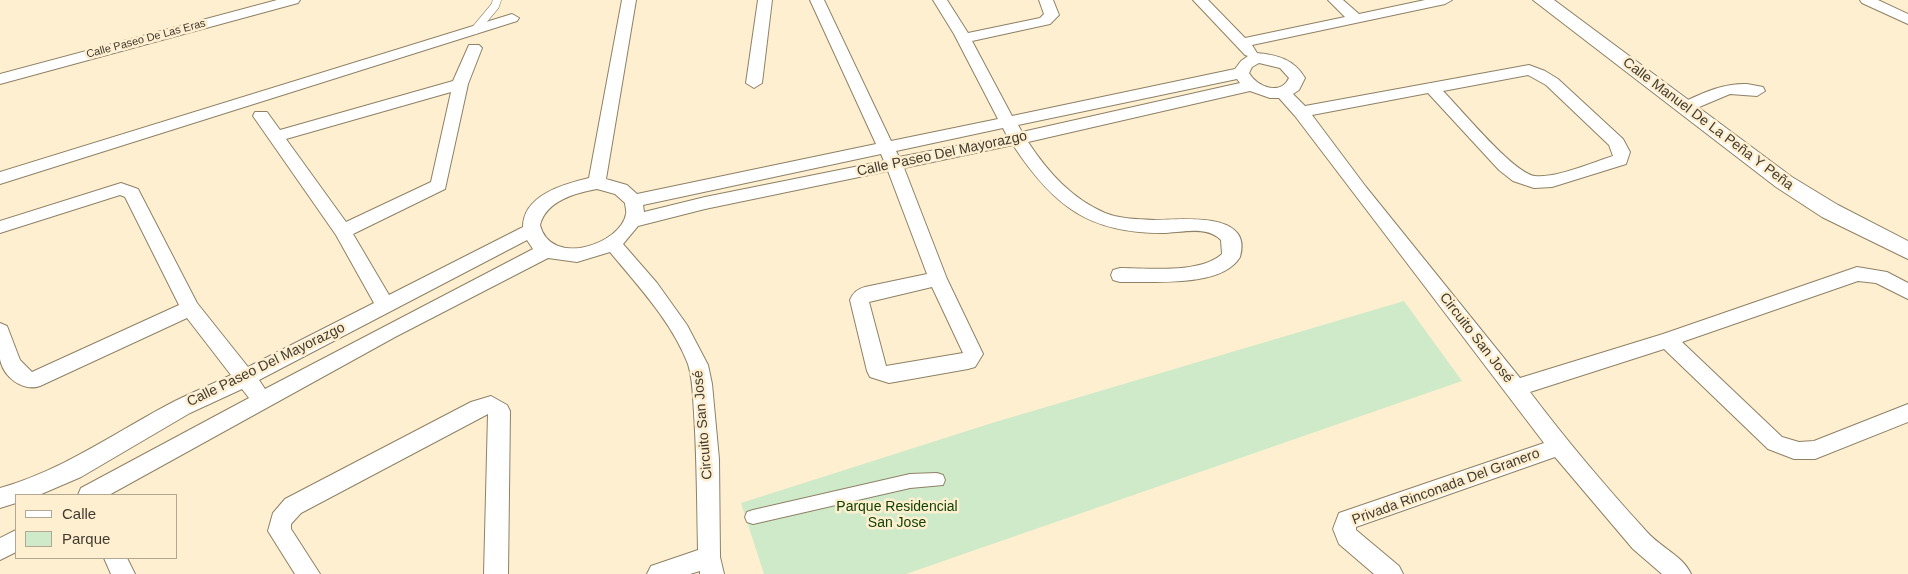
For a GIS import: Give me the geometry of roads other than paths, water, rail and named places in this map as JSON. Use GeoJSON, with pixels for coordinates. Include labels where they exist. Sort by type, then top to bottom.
{"type":"FeatureCollection","features":[{"type":"Feature","properties":{"kind":"street","name":"Calle Paseo De Las Eras"},"geometry":{"type":"LineString","coordinates":[[0,79],[293,0]]}},
{"type":"Feature","properties":{"kind":"street"},"geometry":{"type":"LineString","coordinates":[[598,183],[629,0]]}},
{"type":"Feature","properties":{"kind":"street"},"geometry":{"type":"LineString","coordinates":[[754,83],[765,0]]}},
{"type":"Feature","properties":{"kind":"street"},"geometry":{"type":"LineString","coordinates":[[817,0],[890,156],[938,279],[972,350],[971,359],[968,361],[889,375],[877,371],[859,300],[865,294],[938,279]]}},
{"type":"Feature","properties":{"kind":"street"},"geometry":{"type":"LineString","coordinates":[[940,0],[964,38],[1012,131],[1050,183],[1079,208],[1101,218],[1125,223],[1212,226],[1230,237],[1231,254],[1229,259],[1218,267],[1202,272],[1120,275]]}},
{"type":"Feature","properties":{"kind":"street"},"geometry":{"type":"LineString","coordinates":[[964,38],[1045,22],[1052,15],[1046,0]]}},
{"type":"Feature","properties":{"kind":"street"},"geometry":{"type":"LineString","coordinates":[[1200,0],[1256,58]]}},
{"type":"Feature","properties":{"kind":"street"},"geometry":{"type":"LineString","coordinates":[[1335,0],[1354,18]]}},
{"type":"Feature","properties":{"kind":"street"},"geometry":{"type":"LineString","coordinates":[[1242,43],[1445,0]]}},
{"type":"Feature","properties":{"kind":"street","name":"Calle Manuel De La Peña Y Peña"},"geometry":{"type":"LineString","coordinates":[[1542,0],[1784,182],[1830,211],[1908,251]]}},
{"type":"Feature","properties":{"kind":"street"},"geometry":{"type":"LineString","coordinates":[[1867,0],[1908,20]]}},
{"type":"Feature","properties":{"kind":"street"},"geometry":{"type":"LineString","coordinates":[[0,178],[512,18]]}},
{"type":"Feature","properties":{"kind":"street"},"geometry":{"type":"LineString","coordinates":[[343,231],[438,185],[460,84],[474,48]]}},
{"type":"Feature","properties":{"kind":"street"},"geometry":{"type":"LineString","coordinates":[[1256,58],[1279,61],[1294,71],[1297,78],[1296,84],[1282,92],[1266,92],[1246,79],[1246,64],[1256,58]]}},
{"type":"Feature","properties":{"kind":"street"},"geometry":{"type":"LineString","coordinates":[[1301,112],[1433,89],[1522,70],[1535,72],[1552,82],[1610,137],[1621,150],[1622,155],[1620,160],[1552,180],[1541,182],[1526,180],[1505,166],[1433,89]]}},
{"type":"Feature","properties":{"kind":"street","name":"Calle Paseo Del Mayorazgo"},"geometry":{"type":"LineString","coordinates":[[633,201],[890,156],[1246,79]]}},
{"type":"Feature","properties":{"kind":"street"},"geometry":{"type":"LineString","coordinates":[[275,137],[460,84]]}},
{"type":"Feature","properties":{"kind":"street"},"geometry":{"type":"LineString","coordinates":[[1684,108],[1731,88],[1743,86],[1757,91]]}},
{"type":"Feature","properties":{"kind":"street","name":"Circuito San José"},"geometry":{"type":"LineString","coordinates":[[1282,92],[1301,112],[1360,191],[1516,388],[1559,447],[1640,542],[1678,574]]}},
{"type":"Feature","properties":{"kind":"street"},"geometry":{"type":"LineString","coordinates":[[261,116],[343,231],[386,306]]}},
{"type":"Feature","properties":{"kind":"street","name":"Calle Paseo Del Mayorazgo"},"geometry":{"type":"LineString","coordinates":[[634,221],[890,156]]}},
{"type":"Feature","properties":{"kind":"street"},"geometry":{"type":"LineString","coordinates":[[598,183],[623,190],[633,201],[635,207],[634,221],[629,229],[613,244],[597,252],[562,255],[547,250],[540,245],[532,230],[534,219],[540,207],[552,197],[566,190],[598,183]]}},
{"type":"Feature","properties":{"kind":"street"},"geometry":{"type":"LineString","coordinates":[[0,227],[114,191],[127,190],[132,193],[190,308],[263,401]]}},
{"type":"Feature","properties":{"kind":"street","name":"Calle Paseo Del Mayorazgo"},"geometry":{"type":"LineString","coordinates":[[0,498],[28,490],[73,470],[183,406],[245,378],[532,230]]}},
{"type":"Feature","properties":{"kind":"street","name":"Circuito San José"},"geometry":{"type":"LineString","coordinates":[[613,244],[650,288],[680,330],[698,365],[702,384],[708,459],[711,566]]}},
{"type":"Feature","properties":{"kind":"street","name":"Calle Paseo Del Mayorazgo"},"geometry":{"type":"LineString","coordinates":[[91,494],[388,332],[547,250]]}},
{"type":"Feature","properties":{"kind":"street"},"geometry":{"type":"LineString","coordinates":[[1516,388],[1667,340],[1856,274],[1880,277],[1908,292]]}},
{"type":"Feature","properties":{"kind":"street"},"geometry":{"type":"LineString","coordinates":[[0,331],[15,370],[24,379],[33,380],[190,308]]}},
{"type":"Feature","properties":{"kind":"street"},"geometry":{"type":"LineString","coordinates":[[1667,340],[1774,443],[1788,449],[1804,452],[1815,450],[1908,413]]}},
{"type":"Feature","properties":{"kind":"street"},"geometry":{"type":"LineString","coordinates":[[308,574],[279,531],[281,520],[293,506],[478,408],[491,405],[500,411],[496,574]]}},
{"type":"Feature","properties":{"kind":"street","name":"Privada Rinconada Del Granero"},"geometry":{"type":"LineString","coordinates":[[1391,574],[1347,537],[1344,528],[1348,520],[1559,447]]}},
{"type":"Feature","properties":{"kind":"street"},"geometry":{"type":"LineString","coordinates":[[73,470],[84,494]]}},
{"type":"Feature","properties":{"kind":"street"},"geometry":{"type":"LineString","coordinates":[[753,517],[910,481],[937,480]]}},
{"type":"Feature","properties":{"kind":"street"},"geometry":{"type":"LineString","coordinates":[[0,550],[15,541]]}},
{"type":"Feature","properties":{"kind":"street"},"geometry":{"type":"LineString","coordinates":[[115,559],[122,574]]}},
{"type":"Feature","properties":{"kind":"street"},"geometry":{"type":"LineString","coordinates":[[659,574],[711,566]]}},
{"type":"Feature","properties":{"kind":"lane"},"geometry":{"type":"LineString","coordinates":[[475,30],[495,6],[497,0]]}},
{"type":"Feature","properties":{"kind":"park label","name":"Parque Residencial San Jose"},"geometry":{"type":"Point","coordinates":[897,516]}}]}
